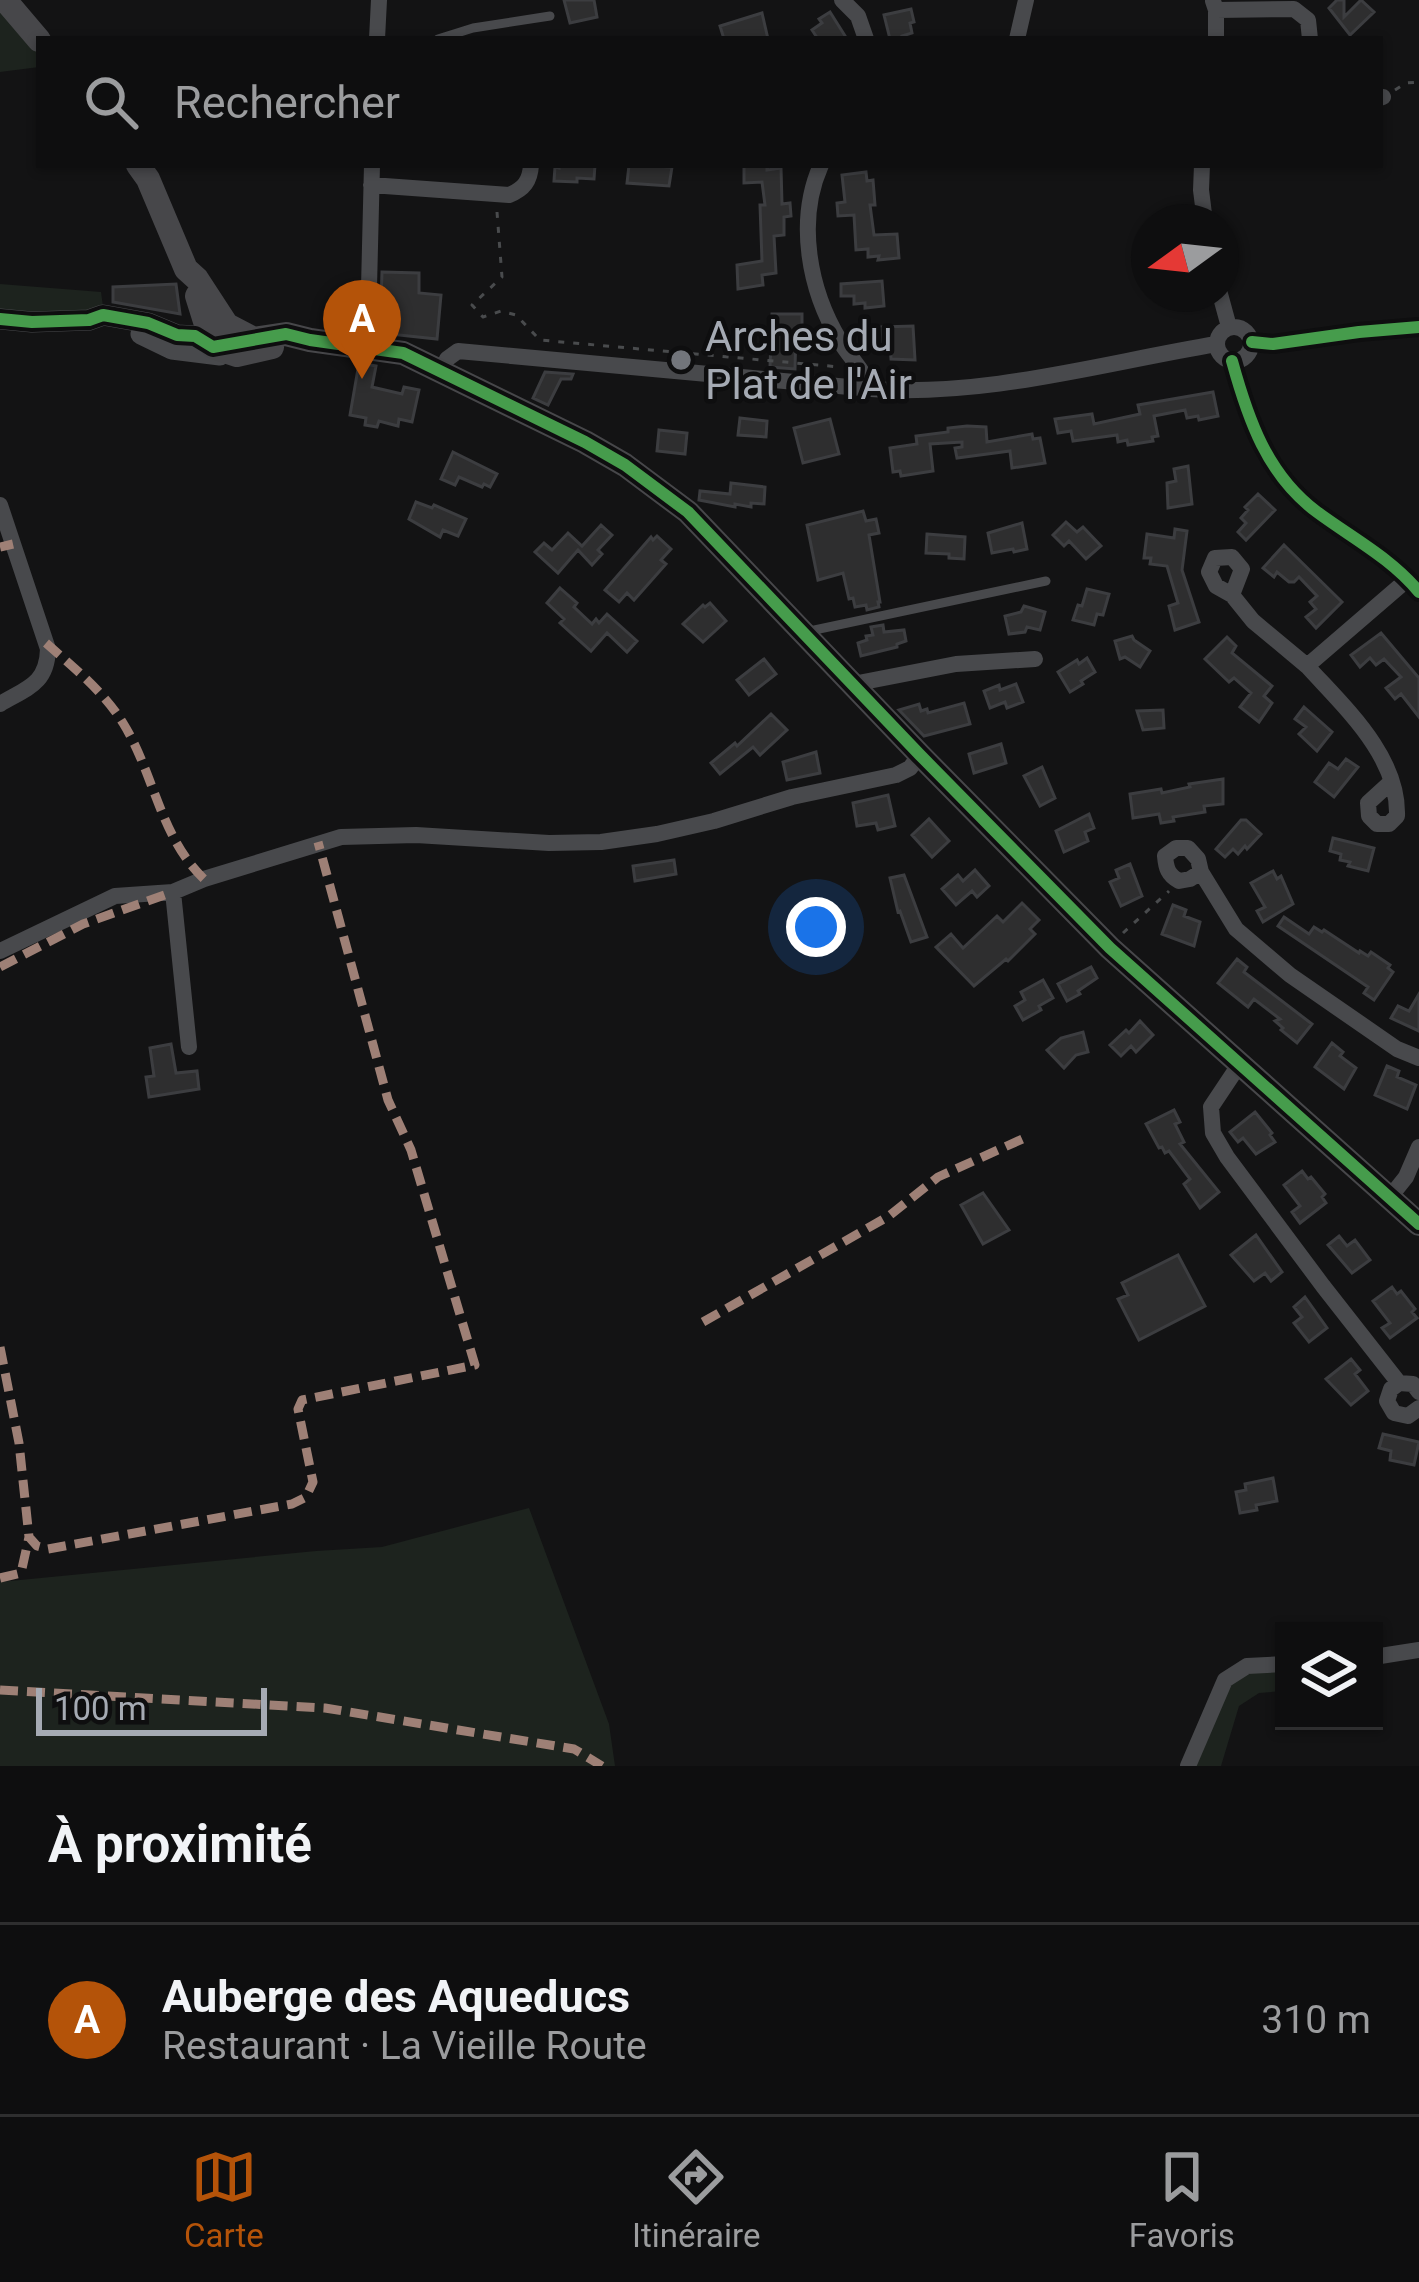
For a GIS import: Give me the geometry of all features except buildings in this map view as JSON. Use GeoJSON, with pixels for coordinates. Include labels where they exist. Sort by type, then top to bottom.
{"type":"FeatureCollection","features":[{"type":"Feature","properties":{"kind":"main road"},"geometry":{"type":"LineString","coordinates":[[5,0],[36,36]]}},
{"type":"Feature","properties":{"kind":"main road"},"geometry":{"type":"LineString","coordinates":[[140,168],[186,269],[197,279],[214,338],[367,336],[585,442],[688,512],[1110,948],[1419,1224]]}},
{"type":"Feature","properties":{"kind":"street"},"geometry":{"type":"LineString","coordinates":[[377,36],[379,0]]}},
{"type":"Feature","properties":{"kind":"street"},"geometry":{"type":"LineString","coordinates":[[842,0],[858,16],[865,36]]}},
{"type":"Feature","properties":{"kind":"street"},"geometry":{"type":"LineString","coordinates":[[1018,36],[1026,0]]}},
{"type":"Feature","properties":{"kind":"street"},"geometry":{"type":"LineString","coordinates":[[1216,36],[1214,5],[1294,8],[1308,20],[1310,36]]}},
{"type":"Feature","properties":{"kind":"street"},"geometry":{"type":"LineString","coordinates":[[367,336],[372,168]]}},
{"type":"Feature","properties":{"kind":"street"},"geometry":{"type":"LineString","coordinates":[[371,184],[509,195],[528,182],[530,168]]}},
{"type":"Feature","properties":{"kind":"street"},"geometry":{"type":"LineString","coordinates":[[820,168],[811,187],[812,277],[824,313],[871,389]]}},
{"type":"Feature","properties":{"kind":"street"},"geometry":{"type":"LineString","coordinates":[[1202,168],[1203,204]]}},
{"type":"Feature","properties":{"kind":"street"},"geometry":{"type":"LineString","coordinates":[[1225,312],[1229,327]]}},
{"type":"Feature","properties":{"kind":"street"},"geometry":{"type":"LineString","coordinates":[[0,320],[89,320],[103,315],[214,338]]}},
{"type":"Feature","properties":{"kind":"street"},"geometry":{"type":"LineString","coordinates":[[1235,326],[1252,341],[1245,358],[1232,361],[1222,356],[1217,344],[1235,326]]}},
{"type":"Feature","properties":{"kind":"street"},"geometry":{"type":"LineString","coordinates":[[1252,341],[1273,344],[1419,328]]}},
{"type":"Feature","properties":{"kind":"street"},"geometry":{"type":"LineString","coordinates":[[441,372],[458,351],[936,392],[1217,344]]}},
{"type":"Feature","properties":{"kind":"street"},"geometry":{"type":"LineString","coordinates":[[1232,361],[1261,446],[1286,482],[1414,586],[1307,666]]}},
{"type":"Feature","properties":{"kind":"street"},"geometry":{"type":"LineString","coordinates":[[0,505],[49,649],[48,668],[36,683],[0,704]]}},
{"type":"Feature","properties":{"kind":"street"},"geometry":{"type":"LineString","coordinates":[[1232,595],[1253,621],[1307,666],[1356,722],[1383,758],[1390,782]]}},
{"type":"Feature","properties":{"kind":"street"},"geometry":{"type":"LineString","coordinates":[[853,685],[956,664],[1035,659]]}},
{"type":"Feature","properties":{"kind":"street"},"geometry":{"type":"LineString","coordinates":[[0,951],[115,896],[173,892],[341,837],[602,842],[896,775],[920,755]]}},
{"type":"Feature","properties":{"kind":"street"},"geometry":{"type":"LineString","coordinates":[[1201,872],[1179,881],[1171,877],[1166,856],[1176,848],[1188,848],[1236,929],[1291,975],[1396,1049],[1419,1058]]}},
{"type":"Feature","properties":{"kind":"street"},"geometry":{"type":"LineString","coordinates":[[173,892],[189,1047]]}},
{"type":"Feature","properties":{"kind":"street"},"geometry":{"type":"LineString","coordinates":[[1241,1063],[1211,1107],[1213,1133],[1399,1383]]}},
{"type":"Feature","properties":{"kind":"street"},"geometry":{"type":"LineString","coordinates":[[1390,1197],[1406,1177],[1419,1147]]}},
{"type":"Feature","properties":{"kind":"street"},"geometry":{"type":"LineString","coordinates":[[1419,1392],[1413,1384],[1399,1383],[1387,1401],[1394,1413],[1408,1416],[1419,1408]]}},
{"type":"Feature","properties":{"kind":"street"},"geometry":{"type":"LineString","coordinates":[[1383,1656],[1419,1650]]}},
{"type":"Feature","properties":{"kind":"street"},"geometry":{"type":"LineString","coordinates":[[1188,1766],[1225,1680],[1247,1666],[1275,1664]]}},
{"type":"Feature","properties":{"kind":"lane"},"geometry":{"type":"LineString","coordinates":[[448,36],[550,16]]}},
{"type":"Feature","properties":{"kind":"lane"},"geometry":{"type":"LineString","coordinates":[[803,632],[1046,581]]}},
{"type":"Feature","properties":{"kind":"path"},"geometry":{"type":"LineString","coordinates":[[1383,97],[1406,83],[1419,82]]}},
{"type":"Feature","properties":{"kind":"path"},"geometry":{"type":"LineString","coordinates":[[495,194],[502,277],[472,305],[483,317],[501,311],[516,314],[540,340],[860,369]]}},
{"type":"Feature","properties":{"kind":"path"},"geometry":{"type":"LineString","coordinates":[[1125,930],[1179,881]]}},
{"type":"Feature","properties":{"kind":"shaded area"},"geometry":{"type":"Polygon","coordinates":[[[0,9],[36,51],[36,67],[0,72],[0,9]]]}},
{"type":"Feature","properties":{"kind":"shaded area"},"geometry":{"type":"Polygon","coordinates":[[[0,284],[101,292],[104,314],[0,311],[0,284]]]}},
{"type":"Feature","properties":{"kind":"shaded area"},"geometry":{"type":"Polygon","coordinates":[[[529,1508],[609,1724],[615,1766],[0,1766],[0,1582],[382,1547],[529,1508]]]}},
{"type":"Feature","properties":{"kind":"shaded area"},"geometry":{"type":"Polygon","coordinates":[[[1275,1666],[1275,1692],[1259,1693],[1239,1706],[1221,1766],[1188,1766],[1225,1680],[1275,1666]]]}},
{"type":"Feature","properties":{"kind":"marked path"},"geometry":{"type":"LineString","coordinates":[[0,547],[13,544]]}},
{"type":"Feature","properties":{"kind":"marked path"},"geometry":{"type":"LineString","coordinates":[[46,643],[97,690],[123,723],[177,844],[204,879]]}},
{"type":"Feature","properties":{"kind":"marked path"},"geometry":{"type":"LineString","coordinates":[[0,1347],[19,1443],[29,1537],[48,1549],[292,1504],[306,1497],[313,1482],[298,1409],[302,1400],[475,1365],[411,1150],[388,1100],[318,842]]}},
{"type":"Feature","properties":{"kind":"marked path"},"geometry":{"type":"LineString","coordinates":[[0,967],[83,924],[173,892]]}},
{"type":"Feature","properties":{"kind":"marked path"},"geometry":{"type":"LineString","coordinates":[[703,1322],[889,1216],[938,1177],[1029,1136]]}},
{"type":"Feature","properties":{"kind":"marked path"},"geometry":{"type":"LineString","coordinates":[[0,1578],[21,1573],[29,1537]]}},
{"type":"Feature","properties":{"kind":"marked path"},"geometry":{"type":"LineString","coordinates":[[0,1690],[325,1708],[574,1749],[602,1766]]}},
{"type":"Feature","properties":{"kind":"cycle path"},"geometry":{"type":"LineString","coordinates":[[0,319],[89,320],[103,315],[195,336],[213,347],[286,334],[403,353],[625,465],[688,512],[1110,948],[1419,1224]]}},
{"type":"Feature","properties":{"kind":"cycle path"},"geometry":{"type":"LineString","coordinates":[[1252,342],[1273,344],[1419,327]]}},
{"type":"Feature","properties":{"kind":"cycle path"},"geometry":{"type":"LineString","coordinates":[[1232,361],[1253,425],[1285,481],[1419,592]]}},
{"type":"Feature","properties":{"kind":"place","name":"Arches du Plat de l'Air"},"geometry":{"type":"Point","coordinates":[681,360]}},
{"type":"Feature","properties":{"kind":"place","name":"Auberge des Aqueducs"},"geometry":{"type":"Point","coordinates":[362,379]}}]}
